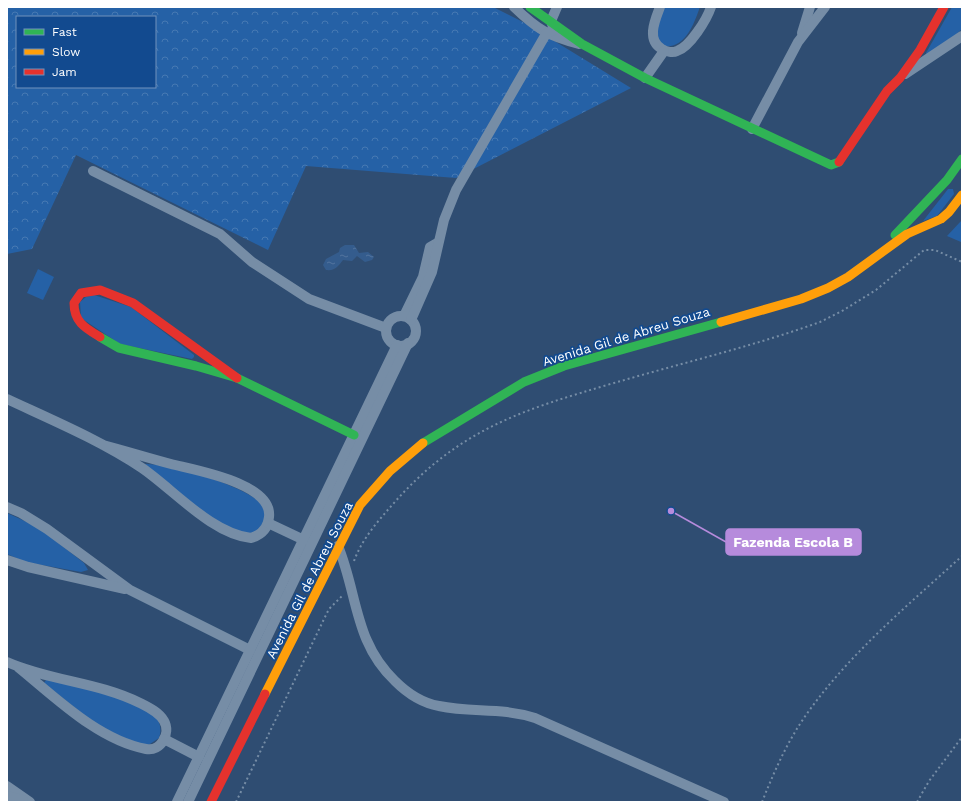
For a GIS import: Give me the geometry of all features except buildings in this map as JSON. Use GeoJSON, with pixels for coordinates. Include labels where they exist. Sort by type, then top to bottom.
{"type":"FeatureCollection","features":[{"type":"Feature","properties":{"kind":"street"},"geometry":{"type":"LineString","coordinates":[[514,7],[529,22],[546,34],[582,44]]}},
{"type":"Feature","properties":{"kind":"street"},"geometry":{"type":"LineString","coordinates":[[530,7],[551,20],[582,44],[645,78],[824,163],[836,165],[840,162],[887,91],[900,78],[920,50],[944,7]]}},
{"type":"Feature","properties":{"kind":"street"},"geometry":{"type":"LineString","coordinates":[[551,20],[557,7]]}},
{"type":"Feature","properties":{"kind":"street"},"geometry":{"type":"LineString","coordinates":[[660,7],[654,22],[653,31],[655,42],[658,47],[664,51],[678,51],[688,43],[711,7]]}},
{"type":"Feature","properties":{"kind":"street"},"geometry":{"type":"LineString","coordinates":[[798,42],[810,7]]}},
{"type":"Feature","properties":{"kind":"street"},"geometry":{"type":"LineString","coordinates":[[752,129],[798,42],[821,8]]}},
{"type":"Feature","properties":{"kind":"street"},"geometry":{"type":"LineString","coordinates":[[546,34],[542,25],[545,21],[551,20]]}},
{"type":"Feature","properties":{"kind":"street"},"geometry":{"type":"LineString","coordinates":[[407,318],[423,276],[430,247],[437,243],[448,208],[456,190],[546,34]]}},
{"type":"Feature","properties":{"kind":"street"},"geometry":{"type":"LineString","coordinates":[[900,78],[962,36]]}},
{"type":"Feature","properties":{"kind":"street"},"geometry":{"type":"LineString","coordinates":[[920,50],[929,59]]}},
{"type":"Feature","properties":{"kind":"street"},"geometry":{"type":"LineString","coordinates":[[645,78],[664,51]]}},
{"type":"Feature","properties":{"kind":"street","name":"Avenida Gil de Abreu Souza"},"geometry":{"type":"LineString","coordinates":[[877,255],[947,180],[962,159]]}},
{"type":"Feature","properties":{"kind":"street"},"geometry":{"type":"LineString","coordinates":[[93,171],[220,234],[252,262],[309,299],[386,328]]}},
{"type":"Feature","properties":{"kind":"street"},"geometry":{"type":"LineString","coordinates":[[947,180],[962,191]]}},
{"type":"Feature","properties":{"kind":"street","name":"Avenida Gil de Abreu Souza"},"geometry":{"type":"LineString","coordinates":[[211,802],[338,546],[360,505],[390,471],[428,439],[524,382],[564,366],[800,298],[828,288],[848,277],[913,230],[941,219],[962,195]]}},
{"type":"Feature","properties":{"kind":"street"},"geometry":{"type":"LineString","coordinates":[[237,378],[196,366],[119,348],[82,326],[76,318],[74,303],[82,293],[92,290],[100,290],[133,303],[237,378],[354,435]]}},
{"type":"Feature","properties":{"kind":"street"},"geometry":{"type":"LineString","coordinates":[[188,802],[408,343],[412,340],[415,327],[407,318],[395,317],[388,323],[386,328],[387,337],[397,345],[408,343]]}},
{"type":"Feature","properties":{"kind":"street"},"geometry":{"type":"LineString","coordinates":[[177,802],[397,345]]}},
{"type":"Feature","properties":{"kind":"street"},"geometry":{"type":"LineString","coordinates":[[196,366],[203,354]]}},
{"type":"Feature","properties":{"kind":"street"},"geometry":{"type":"LineString","coordinates":[[7,399],[103,445],[142,468],[208,519],[232,534],[251,538],[261,533],[268,523],[269,513],[266,504],[258,496],[227,478],[103,445]]}},
{"type":"Feature","properties":{"kind":"street"},"geometry":{"type":"LineString","coordinates":[[142,468],[148,457]]}},
{"type":"Feature","properties":{"kind":"street"},"geometry":{"type":"LineString","coordinates":[[7,507],[21,513],[47,529],[130,590],[250,650]]}},
{"type":"Feature","properties":{"kind":"street"},"geometry":{"type":"LineString","coordinates":[[268,523],[304,540]]}},
{"type":"Feature","properties":{"kind":"street"},"geometry":{"type":"LineString","coordinates":[[338,546],[350,584],[355,608],[370,651],[388,674],[406,691],[417,698],[438,706],[508,711],[530,716],[724,802]]}},
{"type":"Feature","properties":{"kind":"street"},"geometry":{"type":"LineString","coordinates":[[7,560],[28,567],[130,590]]}},
{"type":"Feature","properties":{"kind":"street"},"geometry":{"type":"LineString","coordinates":[[85,579],[92,563]]}},
{"type":"Feature","properties":{"kind":"street"},"geometry":{"type":"LineString","coordinates":[[7,662],[46,675],[113,691],[152,709],[164,722],[167,729],[162,744],[148,750],[124,744],[101,733],[18,666]]}},
{"type":"Feature","properties":{"kind":"street"},"geometry":{"type":"LineString","coordinates":[[41,686],[46,675]]}},
{"type":"Feature","properties":{"kind":"street"},"geometry":{"type":"LineString","coordinates":[[164,739],[199,757]]}},
{"type":"Feature","properties":{"kind":"street"},"geometry":{"type":"LineString","coordinates":[[7,786],[30,802]]}},
{"type":"Feature","properties":{"kind":"street"},"geometry":{"type":"LineString","coordinates":[[7,796],[30,802]]}},
{"type":"Feature","properties":{"kind":"path"},"geometry":{"type":"LineString","coordinates":[[352,567],[356,555],[374,526],[425,470],[469,438],[493,425],[520,412],[556,400],[820,322],[842,311],[876,290],[915,255],[924,250],[935,250],[962,262]]}},
{"type":"Feature","properties":{"kind":"path"},"geometry":{"type":"LineString","coordinates":[[762,802],[786,749],[797,729],[831,683],[873,637],[962,556]]}},
{"type":"Feature","properties":{"kind":"path"},"geometry":{"type":"LineString","coordinates":[[236,802],[325,617],[335,603],[348,591],[350,584]]}},
{"type":"Feature","properties":{"kind":"path"},"geometry":{"type":"LineString","coordinates":[[917,802],[929,782],[962,737]]}},
{"type":"Feature","properties":{"kind":"green space"},"geometry":{"type":"Polygon","coordinates":[[[7,7],[493,7],[525,23],[631,88],[456,178],[306,166],[268,250],[76,155],[32,249],[7,254],[7,7]]]}},
{"type":"Feature","properties":{"kind":"green space"},"geometry":{"type":"Polygon","coordinates":[[[663,7],[700,7],[687,35],[676,44],[669,46],[661,46],[656,32],[663,7]]]}},
{"type":"Feature","properties":{"kind":"green space"},"geometry":{"type":"Polygon","coordinates":[[[952,7],[962,7],[962,29],[948,42],[927,56],[926,53],[952,7]]]}},
{"type":"Feature","properties":{"kind":"green space"},"geometry":{"type":"Polygon","coordinates":[[[948,189],[953,189],[954,194],[937,216],[923,221],[948,189]]]}},
{"type":"Feature","properties":{"kind":"green space"},"geometry":{"type":"Polygon","coordinates":[[[962,220],[962,240],[961,242],[947,236],[962,220]]]}},
{"type":"Feature","properties":{"kind":"green space"},"geometry":{"type":"Polygon","coordinates":[[[38,269],[54,277],[43,300],[27,293],[38,269]]]}},
{"type":"Feature","properties":{"kind":"green space"},"geometry":{"type":"Polygon","coordinates":[[[94,295],[131,307],[194,355],[194,357],[192,359],[120,344],[81,318],[80,302],[86,297],[94,295]]]}},
{"type":"Feature","properties":{"kind":"green space"},"geometry":{"type":"Polygon","coordinates":[[[145,465],[191,472],[244,492],[256,499],[265,508],[266,517],[259,528],[253,533],[242,532],[229,527],[213,518],[181,495],[145,465]]]}},
{"type":"Feature","properties":{"kind":"green space"},"geometry":{"type":"Polygon","coordinates":[[[7,513],[38,527],[84,563],[88,570],[81,572],[25,562],[7,554],[7,513]]]}},
{"type":"Feature","properties":{"kind":"green space"},"geometry":{"type":"Polygon","coordinates":[[[46,680],[88,687],[139,706],[151,713],[158,720],[160,724],[159,738],[147,746],[104,731],[44,683],[46,680]]]}},
{"type":"Feature","properties":{"kind":"water"},"geometry":{"type":"Polygon","coordinates":[[[345,245],[354,245],[359,253],[368,252],[374,257],[372,260],[365,262],[357,256],[352,261],[343,260],[334,269],[326,270],[323,265],[326,259],[339,252],[340,248],[345,245]]]}},
{"type":"Feature","properties":{"kind":"traffic: fast"},"geometry":{"type":"LineString","coordinates":[[530,7],[582,44],[645,78],[831,165],[839,162]]}},
{"type":"Feature","properties":{"kind":"traffic: fast"},"geometry":{"type":"LineString","coordinates":[[895,235],[947,180],[962,159]]}},
{"type":"Feature","properties":{"kind":"traffic: fast"},"geometry":{"type":"LineString","coordinates":[[423,443],[524,382],[564,366],[721,322]]}},
{"type":"Feature","properties":{"kind":"traffic: fast"},"geometry":{"type":"LineString","coordinates":[[100,337],[119,348],[196,366],[237,378],[354,435]]}},
{"type":"Feature","properties":{"kind":"traffic: slow"},"geometry":{"type":"LineString","coordinates":[[721,322],[801,299],[828,288],[848,277],[907,234],[941,219],[949,212],[962,195]]}},
{"type":"Feature","properties":{"kind":"traffic: slow"},"geometry":{"type":"LineString","coordinates":[[265,694],[360,505],[390,471],[423,443]]}},
{"type":"Feature","properties":{"kind":"traffic: jam"},"geometry":{"type":"LineString","coordinates":[[839,162],[887,91],[900,78],[920,50],[944,7]]}},
{"type":"Feature","properties":{"kind":"traffic: jam"},"geometry":{"type":"LineString","coordinates":[[100,337],[90,331],[78,320],[74,303],[81,293],[100,290],[133,303],[237,378]]}},
{"type":"Feature","properties":{"kind":"traffic: jam"},"geometry":{"type":"LineString","coordinates":[[211,802],[265,694]]}},
{"type":"Feature","properties":{"kind":"place","name":"Fazenda Escola B"},"geometry":{"type":"Point","coordinates":[671,511]}}]}
